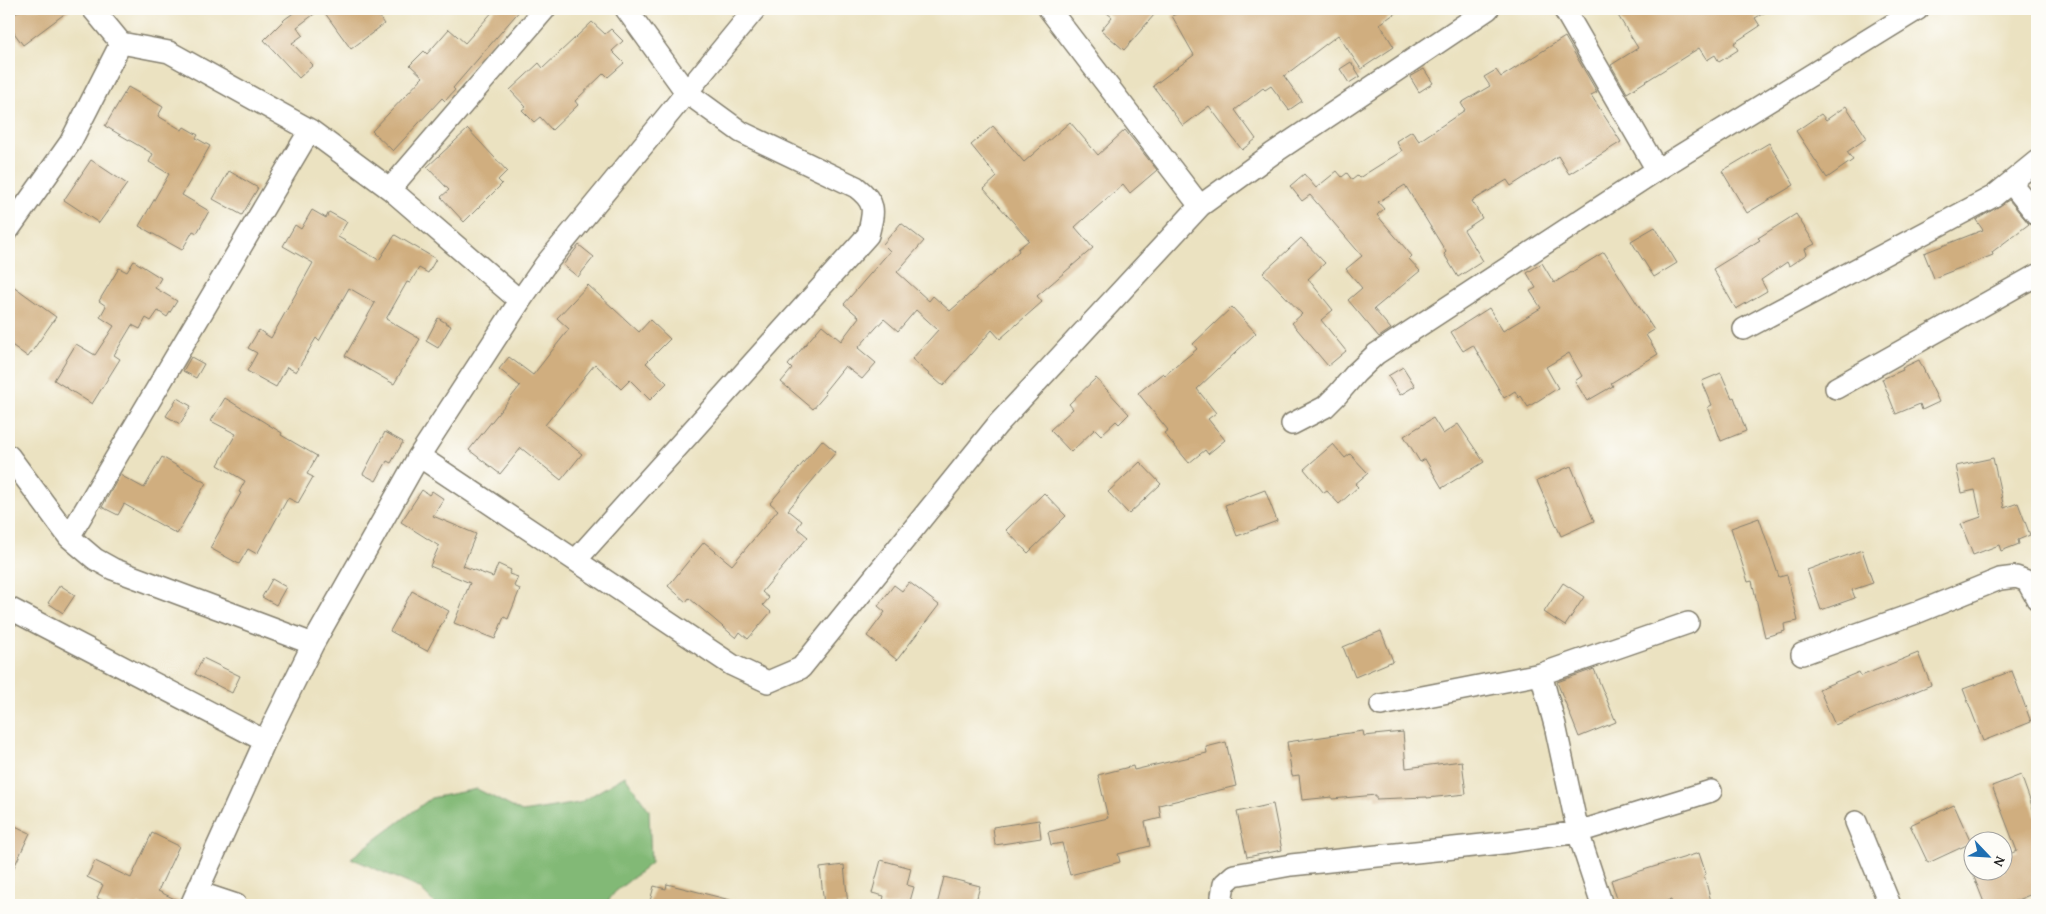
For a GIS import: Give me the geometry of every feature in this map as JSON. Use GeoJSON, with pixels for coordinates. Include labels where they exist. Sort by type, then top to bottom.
{"type":"FeatureCollection","features":[{"type":"Feature","properties":{"kind":"street"},"geometry":{"type":"LineString","coordinates":[[93,9],[121,43],[169,52],[310,130],[390,189],[520,301]]}},
{"type":"Feature","properties":{"kind":"street"},"geometry":{"type":"LineString","coordinates":[[390,189],[545,9]]}},
{"type":"Feature","properties":{"kind":"street"},"geometry":{"type":"LineString","coordinates":[[576,560],[868,235],[874,212],[867,196],[856,187],[741,132],[686,92],[626,9]]}},
{"type":"Feature","properties":{"kind":"street"},"geometry":{"type":"LineString","coordinates":[[236,905],[194,899],[265,741],[312,644],[419,456],[545,265],[756,9]]}},
{"type":"Feature","properties":{"kind":"street"},"geometry":{"type":"LineString","coordinates":[[1049,9],[1200,206]]}},
{"type":"Feature","properties":{"kind":"street"},"geometry":{"type":"LineString","coordinates":[[419,456],[732,665],[768,682],[801,668],[998,424],[1200,206],[1272,154],[1488,9]]}},
{"type":"Feature","properties":{"kind":"street"},"geometry":{"type":"LineString","coordinates":[[1564,9],[1657,170]]}},
{"type":"Feature","properties":{"kind":"street"},"geometry":{"type":"LineString","coordinates":[[1292,424],[1325,407],[1376,354],[1657,170],[1910,11]]}},
{"type":"Feature","properties":{"kind":"street"},"geometry":{"type":"LineString","coordinates":[[9,228],[70,143],[121,43]]}},
{"type":"Feature","properties":{"kind":"street"},"geometry":{"type":"LineString","coordinates":[[70,537],[310,130]]}},
{"type":"Feature","properties":{"kind":"street"},"geometry":{"type":"LineString","coordinates":[[1744,329],[1994,196],[2037,161]]}},
{"type":"Feature","properties":{"kind":"street"},"geometry":{"type":"LineString","coordinates":[[2011,183],[2037,215]]}},
{"type":"Feature","properties":{"kind":"street"},"geometry":{"type":"LineString","coordinates":[[1836,388],[2037,275]]}},
{"type":"Feature","properties":{"kind":"street"},"geometry":{"type":"LineString","coordinates":[[9,456],[70,537],[95,559],[112,569],[312,644]]}},
{"type":"Feature","properties":{"kind":"street"},"geometry":{"type":"LineString","coordinates":[[1802,654],[1916,613],[2000,579],[2016,577],[2027,582],[2037,598]]}},
{"type":"Feature","properties":{"kind":"street"},"geometry":{"type":"LineString","coordinates":[[9,608],[265,741]]}},
{"type":"Feature","properties":{"kind":"street"},"geometry":{"type":"LineString","coordinates":[[1381,705],[1540,674],[1688,623]]}},
{"type":"Feature","properties":{"kind":"street"},"geometry":{"type":"LineString","coordinates":[[1540,674],[1555,725],[1578,832],[1602,905]]}},
{"type":"Feature","properties":{"kind":"street"},"geometry":{"type":"LineString","coordinates":[[1223,905],[1224,884],[1234,875],[1290,865],[1578,832],[1711,791]]}},
{"type":"Feature","properties":{"kind":"street"},"geometry":{"type":"LineString","coordinates":[[1856,822],[1890,905]]}},
{"type":"Feature","properties":{"kind":"green space"},"geometry":{"type":"Polygon","coordinates":[[[625,776],[649,810],[651,863],[615,892],[605,905],[436,905],[419,888],[351,858],[431,798],[477,789],[522,812],[579,803],[625,776]]]}},
{"type":"Feature","properties":{"kind":"building"},"geometry":{"type":"Polygon","coordinates":[[[22,9],[71,9],[23,45],[9,26],[9,18],[22,9]]]}},
{"type":"Feature","properties":{"kind":"building"},"geometry":{"type":"Polygon","coordinates":[[[299,9],[321,9],[297,27],[303,35],[292,43],[313,65],[299,78],[264,40],[285,19],[299,9]]]}},
{"type":"Feature","properties":{"kind":"building"},"geometry":{"type":"Polygon","coordinates":[[[322,9],[373,9],[384,24],[351,49],[322,9]]]}},
{"type":"Feature","properties":{"kind":"building"},"geometry":{"type":"Polygon","coordinates":[[[495,9],[521,9],[453,88],[455,90],[445,101],[442,98],[393,151],[372,131],[423,77],[410,65],[424,51],[427,54],[449,29],[465,43],[495,9]]]}},
{"type":"Feature","properties":{"kind":"building"},"geometry":{"type":"Polygon","coordinates":[[[1102,9],[1147,9],[1154,15],[1124,50],[1101,30],[1112,17],[1102,9]]]}},
{"type":"Feature","properties":{"kind":"building"},"geometry":{"type":"Polygon","coordinates":[[[1185,9],[1401,9],[1380,24],[1394,47],[1361,69],[1338,35],[1284,76],[1302,101],[1289,110],[1271,86],[1265,90],[1263,88],[1235,110],[1256,139],[1242,150],[1209,106],[1183,126],[1153,86],[1194,55],[1172,16],[1185,9]]]}},
{"type":"Feature","properties":{"kind":"building"},"geometry":{"type":"Polygon","coordinates":[[[1614,9],[1771,9],[1755,18],[1760,26],[1734,43],[1738,50],[1719,62],[1715,55],[1707,60],[1699,48],[1627,93],[1611,65],[1638,48],[1614,9]]]}},
{"type":"Feature","properties":{"kind":"building"},"geometry":{"type":"Polygon","coordinates":[[[592,22],[605,34],[611,29],[623,41],[612,51],[624,63],[608,77],[604,73],[575,101],[578,105],[552,130],[540,117],[534,122],[522,110],[526,107],[510,90],[539,63],[543,68],[592,22]]]}},
{"type":"Feature","properties":{"kind":"building"},"geometry":{"type":"Polygon","coordinates":[[[1565,37],[1597,92],[1591,95],[1621,142],[1569,174],[1558,156],[1511,186],[1507,180],[1472,201],[1482,218],[1464,230],[1483,261],[1458,277],[1444,254],[1446,252],[1405,185],[1378,202],[1384,209],[1377,215],[1412,256],[1409,259],[1420,271],[1374,309],[1391,329],[1379,337],[1348,300],[1362,288],[1346,269],[1362,256],[1310,195],[1302,201],[1290,186],[1304,174],[1316,188],[1337,171],[1342,177],[1347,173],[1352,180],[1357,176],[1359,178],[1402,151],[1396,141],[1412,131],[1419,141],[1465,110],[1461,103],[1490,86],[1484,77],[1496,70],[1501,77],[1565,37]]]}},
{"type":"Feature","properties":{"kind":"building"},"geometry":{"type":"Polygon","coordinates":[[[1351,62],[1360,76],[1349,83],[1340,69],[1351,62]]]}},
{"type":"Feature","properties":{"kind":"building"},"geometry":{"type":"Polygon","coordinates":[[[1424,69],[1433,83],[1419,92],[1410,77],[1424,69]]]}},
{"type":"Feature","properties":{"kind":"building"},"geometry":{"type":"Polygon","coordinates":[[[128,87],[163,107],[158,116],[182,130],[184,127],[198,135],[196,138],[210,146],[182,195],[209,211],[197,233],[193,231],[182,250],[139,226],[169,174],[149,162],[153,154],[105,126],[128,87]]]}},
{"type":"Feature","properties":{"kind":"building"},"geometry":{"type":"Polygon","coordinates":[[[1846,106],[1867,138],[1847,152],[1853,160],[1827,178],[1796,131],[1821,114],[1826,120],[1846,106]]]}},
{"type":"Feature","properties":{"kind":"building"},"geometry":{"type":"Polygon","coordinates":[[[1070,122],[1098,155],[1125,130],[1157,170],[1130,193],[1123,184],[1075,227],[1093,248],[1037,296],[1042,302],[1000,339],[992,330],[943,386],[912,359],[938,330],[916,310],[898,331],[884,319],[858,348],[876,363],[862,379],[845,366],[813,409],[781,382],[792,369],[788,365],[822,325],[841,341],[859,317],[844,304],[890,251],[883,244],[901,223],[924,241],[897,272],[929,301],[933,296],[950,311],[1019,251],[1018,249],[1029,240],[984,189],[997,177],[971,145],[993,126],[1024,162],[1070,122]]]}},
{"type":"Feature","properties":{"kind":"building"},"geometry":{"type":"Polygon","coordinates":[[[468,129],[507,171],[498,180],[502,184],[464,222],[441,197],[449,190],[427,167],[468,129]]]}},
{"type":"Feature","properties":{"kind":"building"},"geometry":{"type":"Polygon","coordinates":[[[1769,143],[1794,185],[1747,213],[1722,171],[1769,143]]]}},
{"type":"Feature","properties":{"kind":"building"},"geometry":{"type":"Polygon","coordinates":[[[91,160],[127,184],[99,223],[64,200],[91,160]]]}},
{"type":"Feature","properties":{"kind":"building"},"geometry":{"type":"Polygon","coordinates":[[[229,171],[258,188],[242,215],[213,199],[229,171]]]}},
{"type":"Feature","properties":{"kind":"building"},"geometry":{"type":"Polygon","coordinates":[[[2009,200],[2029,224],[1992,252],[1993,255],[1934,278],[1924,253],[1983,230],[1976,220],[2009,200]]]}},
{"type":"Feature","properties":{"kind":"building"},"geometry":{"type":"Polygon","coordinates":[[[312,210],[326,218],[329,212],[347,222],[338,237],[379,260],[395,235],[436,259],[428,273],[419,268],[410,283],[407,282],[386,319],[420,339],[394,384],[345,356],[375,303],[349,288],[319,341],[316,338],[296,372],[287,367],[276,387],[247,371],[257,353],[248,348],[259,330],[271,338],[313,263],[283,246],[295,225],[301,229],[312,210]]]}},
{"type":"Feature","properties":{"kind":"building"},"geometry":{"type":"Polygon","coordinates":[[[1796,214],[1815,244],[1805,249],[1807,254],[1789,266],[1787,262],[1761,280],[1767,291],[1736,309],[1713,269],[1760,240],[1758,238],[1796,214]]]}},
{"type":"Feature","properties":{"kind":"building"},"geometry":{"type":"Polygon","coordinates":[[[1655,227],[1677,263],[1654,277],[1631,241],[1655,227]]]}},
{"type":"Feature","properties":{"kind":"building"},"geometry":{"type":"Polygon","coordinates":[[[1301,238],[1325,263],[1308,279],[1333,310],[1321,320],[1346,351],[1328,366],[1292,323],[1302,314],[1263,273],[1301,238]]]}},
{"type":"Feature","properties":{"kind":"building"},"geometry":{"type":"Polygon","coordinates":[[[579,245],[594,257],[578,277],[563,265],[579,245]]]}},
{"type":"Feature","properties":{"kind":"building"},"geometry":{"type":"Polygon","coordinates":[[[1604,252],[1654,330],[1646,335],[1658,354],[1611,383],[1613,386],[1587,401],[1575,381],[1582,376],[1569,353],[1546,367],[1558,388],[1528,407],[1521,396],[1519,398],[1515,391],[1504,398],[1473,345],[1463,351],[1451,332],[1489,308],[1503,331],[1541,308],[1530,291],[1536,288],[1527,273],[1542,263],[1554,283],[1604,252]]]}},
{"type":"Feature","properties":{"kind":"building"},"geometry":{"type":"Polygon","coordinates":[[[134,261],[161,278],[155,288],[177,301],[167,317],[158,311],[151,321],[146,318],[140,329],[132,325],[114,355],[120,359],[92,404],[54,380],[76,344],[95,355],[114,326],[100,317],[106,306],[99,301],[119,268],[127,272],[134,261]]]}},
{"type":"Feature","properties":{"kind":"building"},"geometry":{"type":"Polygon","coordinates":[[[9,283],[56,317],[28,357],[9,343],[9,283]]]}},
{"type":"Feature","properties":{"kind":"building"},"geometry":{"type":"Polygon","coordinates":[[[588,285],[639,332],[650,320],[670,339],[646,363],[667,383],[650,400],[630,380],[621,389],[595,364],[545,425],[582,454],[561,480],[521,448],[500,474],[469,450],[520,386],[499,369],[509,357],[533,375],[569,329],[557,318],[588,285]]]}},
{"type":"Feature","properties":{"kind":"building"},"geometry":{"type":"Polygon","coordinates":[[[1232,307],[1256,333],[1197,389],[1216,413],[1208,419],[1225,440],[1208,454],[1205,450],[1189,463],[1164,433],[1168,430],[1138,393],[1163,373],[1165,375],[1197,349],[1193,344],[1232,307]]]}},
{"type":"Feature","properties":{"kind":"building"},"geometry":{"type":"Polygon","coordinates":[[[438,318],[451,326],[438,348],[426,341],[438,318]]]}},
{"type":"Feature","properties":{"kind":"building"},"geometry":{"type":"Polygon","coordinates":[[[191,357],[204,364],[196,378],[183,371],[191,357]]]}},
{"type":"Feature","properties":{"kind":"building"},"geometry":{"type":"Polygon","coordinates":[[[1919,360],[1939,402],[1922,410],[1920,404],[1896,414],[1882,379],[1903,370],[1902,368],[1919,360]]]}},
{"type":"Feature","properties":{"kind":"building"},"geometry":{"type":"Polygon","coordinates":[[[1403,367],[1415,386],[1400,395],[1388,376],[1403,367]]]}},
{"type":"Feature","properties":{"kind":"building"},"geometry":{"type":"Polygon","coordinates":[[[1721,373],[1732,398],[1734,397],[1746,431],[1721,441],[1708,407],[1712,405],[1702,381],[1721,373]]]}},
{"type":"Feature","properties":{"kind":"building"},"geometry":{"type":"Polygon","coordinates":[[[1096,378],[1129,414],[1119,424],[1116,421],[1101,435],[1095,429],[1071,452],[1050,430],[1073,409],[1069,404],[1096,378]]]}},
{"type":"Feature","properties":{"kind":"building"},"geometry":{"type":"Polygon","coordinates":[[[177,398],[191,406],[180,424],[166,416],[177,398]]]}},
{"type":"Feature","properties":{"kind":"building"},"geometry":{"type":"Polygon","coordinates":[[[225,398],[317,456],[307,474],[313,477],[298,503],[288,498],[257,554],[248,549],[239,564],[210,548],[241,493],[239,492],[245,481],[218,465],[236,434],[211,421],[225,398]]]}},
{"type":"Feature","properties":{"kind":"building"},"geometry":{"type":"Polygon","coordinates":[[[1433,418],[1443,434],[1458,424],[1484,462],[1442,488],[1425,459],[1420,462],[1404,436],[1433,418]]]}},
{"type":"Feature","properties":{"kind":"building"},"geometry":{"type":"Polygon","coordinates":[[[385,432],[403,442],[391,463],[387,461],[376,481],[363,474],[385,432]]]}},
{"type":"Feature","properties":{"kind":"building"},"geometry":{"type":"Polygon","coordinates":[[[822,440],[836,452],[788,510],[802,521],[797,528],[808,537],[762,592],[769,598],[763,605],[771,612],[748,639],[740,632],[736,638],[689,598],[686,602],[668,586],[704,542],[732,565],[778,510],[770,503],[822,440]]]}},
{"type":"Feature","properties":{"kind":"building"},"geometry":{"type":"Polygon","coordinates":[[[1333,444],[1345,458],[1350,454],[1368,473],[1355,484],[1358,487],[1339,504],[1327,491],[1324,493],[1304,469],[1333,444]]]}},
{"type":"Feature","properties":{"kind":"building"},"geometry":{"type":"Polygon","coordinates":[[[162,457],[206,483],[177,534],[124,504],[118,515],[102,507],[120,475],[144,488],[162,457]]]}},
{"type":"Feature","properties":{"kind":"building"},"geometry":{"type":"Polygon","coordinates":[[[1993,458],[2004,508],[2018,503],[2030,535],[2018,540],[2019,544],[2001,551],[1999,545],[1973,555],[1961,524],[1981,517],[1975,490],[1962,493],[1956,466],[1993,458]]]}},
{"type":"Feature","properties":{"kind":"building"},"geometry":{"type":"Polygon","coordinates":[[[1140,462],[1161,484],[1129,514],[1108,492],[1140,462]]]}},
{"type":"Feature","properties":{"kind":"building"},"geometry":{"type":"Polygon","coordinates":[[[1571,466],[1594,521],[1561,536],[1537,481],[1571,466]]]}},
{"type":"Feature","properties":{"kind":"building"},"geometry":{"type":"Polygon","coordinates":[[[422,490],[429,495],[432,491],[444,499],[433,516],[476,534],[463,566],[493,577],[498,564],[511,570],[509,574],[518,577],[514,586],[520,589],[508,619],[504,617],[495,639],[454,623],[470,583],[430,566],[439,546],[401,522],[422,490]]]}},
{"type":"Feature","properties":{"kind":"building"},"geometry":{"type":"Polygon","coordinates":[[[1265,490],[1277,521],[1237,536],[1225,505],[1265,490]]]}},
{"type":"Feature","properties":{"kind":"building"},"geometry":{"type":"Polygon","coordinates":[[[1044,493],[1066,516],[1028,553],[1006,530],[1044,493]]]}},
{"type":"Feature","properties":{"kind":"building"},"geometry":{"type":"Polygon","coordinates":[[[1759,518],[1779,577],[1787,575],[1798,621],[1784,624],[1785,631],[1765,637],[1752,581],[1748,582],[1731,528],[1759,518]]]}},
{"type":"Feature","properties":{"kind":"building"},"geometry":{"type":"Polygon","coordinates":[[[1862,550],[1873,583],[1852,590],[1855,598],[1821,610],[1807,570],[1862,550]]]}},
{"type":"Feature","properties":{"kind":"building"},"geometry":{"type":"Polygon","coordinates":[[[272,579],[286,587],[276,605],[262,597],[272,579]]]}},
{"type":"Feature","properties":{"kind":"building"},"geometry":{"type":"Polygon","coordinates":[[[909,582],[939,605],[897,660],[867,636],[885,612],[878,606],[894,585],[902,591],[909,582]]]}},
{"type":"Feature","properties":{"kind":"building"},"geometry":{"type":"Polygon","coordinates":[[[1563,583],[1584,597],[1565,626],[1544,612],[1563,583]]]}},
{"type":"Feature","properties":{"kind":"building"},"geometry":{"type":"Polygon","coordinates":[[[60,585],[75,595],[63,613],[48,603],[60,585]]]}},
{"type":"Feature","properties":{"kind":"building"},"geometry":{"type":"Polygon","coordinates":[[[412,591],[449,611],[427,651],[390,631],[412,591]]]}},
{"type":"Feature","properties":{"kind":"building"},"geometry":{"type":"Polygon","coordinates":[[[1381,631],[1393,661],[1355,677],[1343,647],[1381,631]]]}},
{"type":"Feature","properties":{"kind":"building"},"geometry":{"type":"Polygon","coordinates":[[[1918,653],[1931,685],[1835,725],[1819,689],[1859,672],[1861,676],[1918,653]]]}},
{"type":"Feature","properties":{"kind":"building"},"geometry":{"type":"Polygon","coordinates":[[[203,658],[240,676],[232,693],[195,674],[203,658]]]}},
{"type":"Feature","properties":{"kind":"building"},"geometry":{"type":"Polygon","coordinates":[[[1594,669],[1616,722],[1579,737],[1557,682],[1594,669]]]}},
{"type":"Feature","properties":{"kind":"building"},"geometry":{"type":"Polygon","coordinates":[[[2012,671],[2031,722],[1983,741],[1963,689],[2012,671]]]}},
{"type":"Feature","properties":{"kind":"building"},"geometry":{"type":"Polygon","coordinates":[[[1363,731],[1364,736],[1403,732],[1406,768],[1462,761],[1466,794],[1427,798],[1376,799],[1376,795],[1302,800],[1299,775],[1292,776],[1287,742],[1363,731]]]}},
{"type":"Feature","properties":{"kind":"building"},"geometry":{"type":"Polygon","coordinates":[[[1226,742],[1236,786],[1159,805],[1161,818],[1145,822],[1150,846],[1118,854],[1120,862],[1070,875],[1062,843],[1051,845],[1048,832],[1108,818],[1098,775],[1133,766],[1134,770],[1207,753],[1206,747],[1226,742]]]}},
{"type":"Feature","properties":{"kind":"building"},"geometry":{"type":"Polygon","coordinates":[[[2021,775],[2037,820],[2037,892],[2005,905],[1985,905],[1976,882],[2014,882],[2014,852],[2017,851],[2014,843],[2014,832],[2010,832],[1992,786],[2021,775]]]}},
{"type":"Feature","properties":{"kind":"building"},"geometry":{"type":"Polygon","coordinates":[[[1273,804],[1282,850],[1247,857],[1237,812],[1273,804]]]}},
{"type":"Feature","properties":{"kind":"building"},"geometry":{"type":"Polygon","coordinates":[[[1954,805],[1966,832],[1964,832],[1964,846],[1928,863],[1910,825],[1954,805]]]}},
{"type":"Feature","properties":{"kind":"building"},"geometry":{"type":"Polygon","coordinates":[[[1039,820],[1041,838],[995,845],[993,827],[1039,820]]]}},
{"type":"Feature","properties":{"kind":"building"},"geometry":{"type":"Polygon","coordinates":[[[9,823],[30,833],[9,878],[9,823]]]}},
{"type":"Feature","properties":{"kind":"building"},"geometry":{"type":"Polygon","coordinates":[[[152,833],[179,846],[158,891],[179,901],[179,905],[113,905],[97,898],[103,885],[87,877],[95,861],[131,878],[152,833]]]}},
{"type":"Feature","properties":{"kind":"building"},"geometry":{"type":"Polygon","coordinates":[[[1699,853],[1706,874],[1704,875],[1712,905],[1672,905],[1671,900],[1652,905],[1619,905],[1611,880],[1699,853]]]}},
{"type":"Feature","properties":{"kind":"building"},"geometry":{"type":"Polygon","coordinates":[[[881,860],[911,868],[907,885],[914,887],[909,905],[882,905],[884,896],[872,893],[881,860]]]}},
{"type":"Feature","properties":{"kind":"building"},"geometry":{"type":"Polygon","coordinates":[[[844,865],[848,905],[824,905],[820,868],[844,865]]]}},
{"type":"Feature","properties":{"kind":"building"},"geometry":{"type":"Polygon","coordinates":[[[944,877],[980,886],[975,905],[937,905],[944,877]]]}},
{"type":"Feature","properties":{"kind":"building"},"geometry":{"type":"Polygon","coordinates":[[[667,884],[730,900],[730,905],[649,905],[654,886],[666,889],[667,884]]]}}]}
